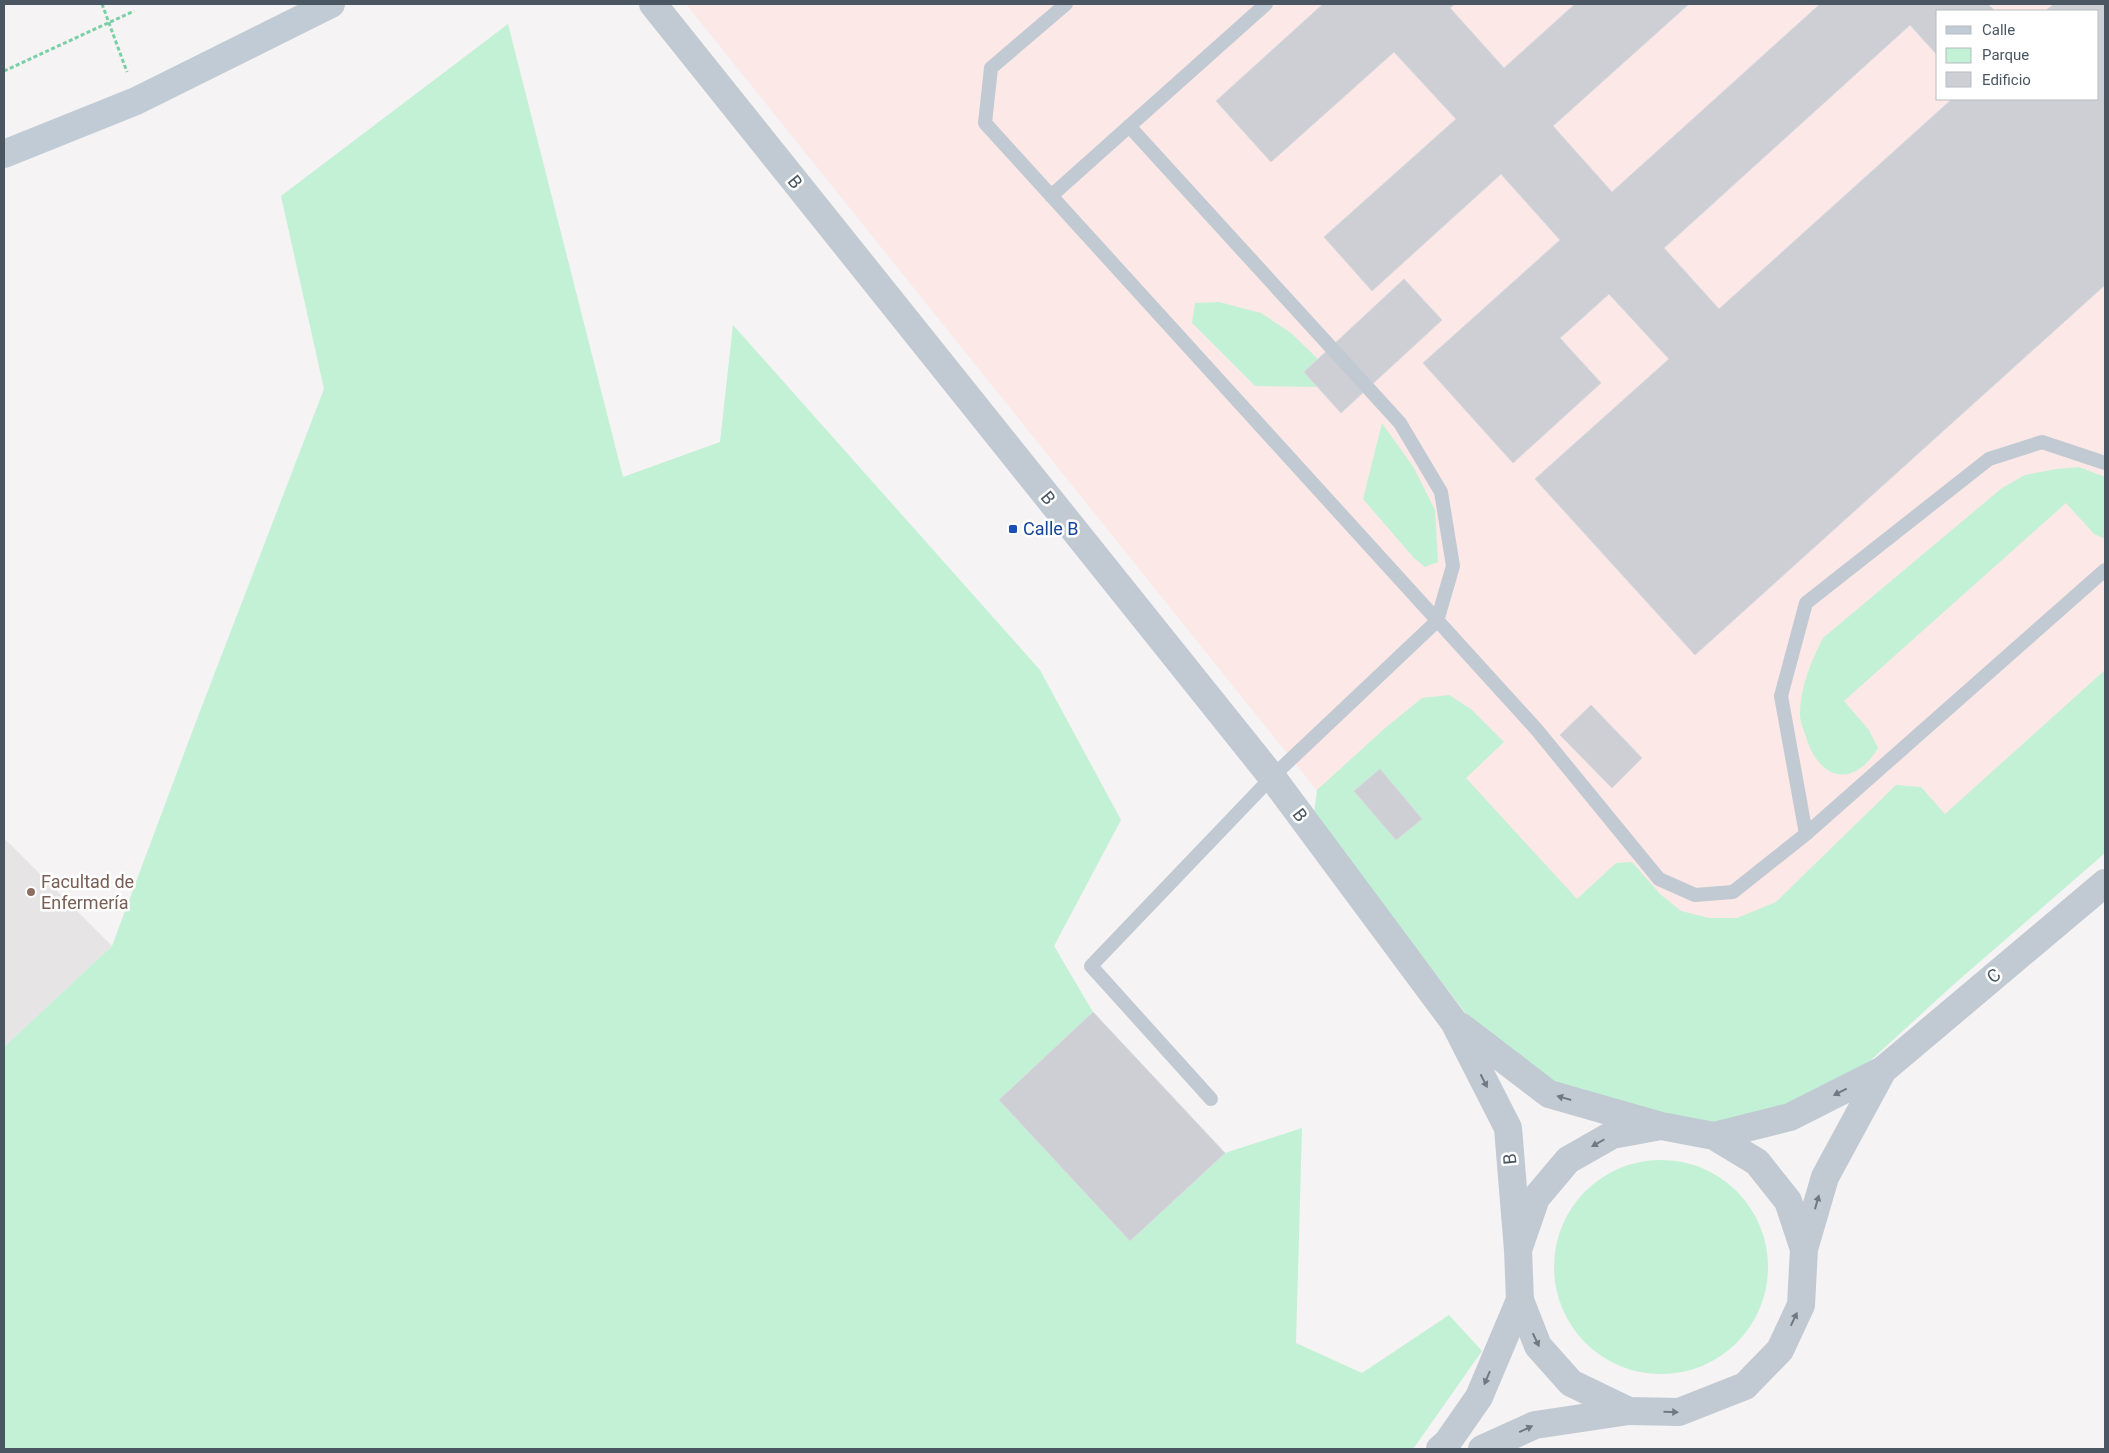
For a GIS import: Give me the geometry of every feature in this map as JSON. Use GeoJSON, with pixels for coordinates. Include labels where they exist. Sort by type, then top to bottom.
{"type":"FeatureCollection","features":[{"type":"Feature","properties":{"kind":"main road"},"geometry":{"type":"LineString","coordinates":[[4,154],[136,101],[332,4]]}},
{"type":"Feature","properties":{"kind":"street","name":"B"},"geometry":{"type":"LineString","coordinates":[[653,4],[1272,778],[1454,1022],[1508,1128],[1520,1300]]}},
{"type":"Feature","properties":{"kind":"street","name":"C"},"geometry":{"type":"LineString","coordinates":[[1714,1136],[1790,1117],[1883,1070],[2105,883]]}},
{"type":"Feature","properties":{"kind":"street","name":"B"},"geometry":{"type":"LineString","coordinates":[[1454,1022],[1549,1094],[1661,1126]]}},
{"type":"Feature","properties":{"kind":"street","name":"C"},"geometry":{"type":"LineString","coordinates":[[1804,1249],[1825,1177],[1883,1070]]}},
{"type":"Feature","properties":{"kind":"street"},"geometry":{"type":"LineString","coordinates":[[1482,1449],[1535,1425],[1629,1411],[1679,1412],[1745,1386],[1780,1350],[1801,1305],[1804,1249],[1788,1201],[1757,1162],[1714,1136],[1661,1126],[1612,1134],[1568,1160],[1536,1198],[1518,1250]]}},
{"type":"Feature","properties":{"kind":"street"},"geometry":{"type":"LineString","coordinates":[[1520,1300],[1538,1346],[1571,1383],[1629,1411]]}},
{"type":"Feature","properties":{"kind":"street"},"geometry":{"type":"LineString","coordinates":[[1440,1449],[1447,1443],[1479,1397],[1520,1300]]}},
{"type":"Feature","properties":{"kind":"lane"},"geometry":{"type":"LineString","coordinates":[[1066,4],[991,68],[985,123],[1537,730],[1659,879],[1695,895],[1733,892],[1806,834],[2105,570]]}},
{"type":"Feature","properties":{"kind":"lane"},"geometry":{"type":"LineString","coordinates":[[1051,196],[1266,4]]}},
{"type":"Feature","properties":{"kind":"lane"},"geometry":{"type":"LineString","coordinates":[[1129,126],[1400,423],[1441,492],[1453,566],[1438,621],[1272,778],[1091,966],[1211,1099]]}},
{"type":"Feature","properties":{"kind":"lane"},"geometry":{"type":"LineString","coordinates":[[1806,834],[1781,696],[1806,603],[1989,459],[2042,442],[2105,463]]}},
{"type":"Feature","properties":{"kind":"path"},"geometry":{"type":"LineString","coordinates":[[102,4],[110,22],[136,101]]}},
{"type":"Feature","properties":{"kind":"path"},"geometry":{"type":"LineString","coordinates":[[4,71],[134,11]]}},
{"type":"Feature","properties":{"kind":"shaded area"},"geometry":{"type":"Polygon","coordinates":[[[686,4],[2105,4],[2105,809],[1530,1056],[686,4]]]}},
{"type":"Feature","properties":{"kind":"shaded area","name":"Facultad de Enfermería"},"geometry":{"type":"Polygon","coordinates":[[[4,838],[112,946],[4,1047],[4,838]]]}},
{"type":"Feature","properties":{"kind":"green space"},"geometry":{"type":"Polygon","coordinates":[[[508,24],[623,477],[720,442],[733,325],[1040,670],[1121,820],[1054,946],[1093,1012],[999,1100],[1130,1241],[1225,1153],[1302,1128],[1296,1343],[1362,1373],[1449,1315],[1482,1351],[1413,1449],[4,1449],[4,1047],[112,946],[324,389],[281,196],[508,24]]]}},
{"type":"Feature","properties":{"kind":"green space"},"geometry":{"type":"Polygon","coordinates":[[[1219,302],[1261,313],[1291,333],[1318,359],[1304,372],[1317,387],[1255,386],[1192,323],[1195,303],[1219,302]]]}},
{"type":"Feature","properties":{"kind":"green space"},"geometry":{"type":"Polygon","coordinates":[[[1382,423],[1414,468],[1435,510],[1438,562],[1425,567],[1414,558],[1363,499],[1382,423]]]}},
{"type":"Feature","properties":{"kind":"green space"},"geometry":{"type":"Polygon","coordinates":[[[2079,467],[2105,477],[2105,539],[2094,534],[2066,503],[1844,701],[1869,730],[1878,748],[1868,761],[1858,770],[1848,774],[1838,774],[1828,770],[1819,763],[1812,752],[1802,726],[1800,705],[1810,666],[1823,638],[2002,488],[2025,475],[2079,467]]]}},
{"type":"Feature","properties":{"kind":"green space"},"geometry":{"type":"Polygon","coordinates":[[[2105,670],[2105,853],[1953,985],[1858,1072],[1786,1111],[1712,1129],[1549,1087],[1486,1040],[1314,814],[1317,790],[1384,729],[1422,698],[1449,695],[1471,709],[1504,742],[1466,778],[1577,899],[1616,863],[1632,862],[1660,894],[1681,911],[1709,918],[1737,918],[1776,902],[1896,785],[1921,787],[1945,814],[2105,670]]]}},
{"type":"Feature","properties":{"kind":"green space"},"geometry":{"type":"Polygon","coordinates":[[[1661,1160],[1682,1162],[1702,1168],[1720,1178],[1743,1199],[1760,1226],[1766,1246],[1768,1267],[1766,1288],[1760,1308],[1750,1326],[1729,1349],[1702,1366],[1682,1372],[1661,1374],[1640,1372],[1620,1366],[1602,1356],[1579,1335],[1562,1308],[1556,1288],[1554,1267],[1556,1246],[1562,1226],[1572,1208],[1593,1185],[1620,1168],[1640,1162],[1661,1160]]]}},
{"type":"Feature","properties":{"kind":"building"},"geometry":{"type":"Polygon","coordinates":[[[1323,4],[1455,4],[1450,8],[1504,68],[1575,4],[1689,4],[1553,126],[1612,192],[1820,4],[1988,4],[1994,10],[1936,10],[1936,54],[1910,25],[1664,248],[1719,309],[1951,100],[2099,100],[2099,10],[2046,10],[2054,4],[2105,4],[2105,285],[1695,655],[1535,479],[1669,359],[1609,294],[1560,338],[1601,383],[1513,463],[1423,363],[1560,240],[1501,174],[1372,291],[1324,237],[1456,119],[1394,52],[1271,162],[1216,101],[1323,4]]]}},
{"type":"Feature","properties":{"kind":"building"},"geometry":{"type":"Polygon","coordinates":[[[1404,279],[1442,320],[1341,413],[1304,372],[1404,279]]]}},
{"type":"Feature","properties":{"kind":"building"},"geometry":{"type":"Polygon","coordinates":[[[1591,705],[1642,758],[1612,788],[1560,735],[1591,705]]]}},
{"type":"Feature","properties":{"kind":"building"},"geometry":{"type":"Polygon","coordinates":[[[1380,769],[1422,819],[1396,840],[1354,791],[1380,769]]]}},
{"type":"Feature","properties":{"kind":"building"},"geometry":{"type":"Polygon","coordinates":[[[1093,1012],[1225,1153],[1130,1241],[999,1100],[1093,1012]]]}},
{"type":"Feature","properties":{"kind":"place","name":"Calle B"},"geometry":{"type":"Point","coordinates":[1013,529]}},
{"type":"Feature","properties":{"kind":"place","name":"Facultad de Enfermería"},"geometry":{"type":"Point","coordinates":[31,892]}}]}
